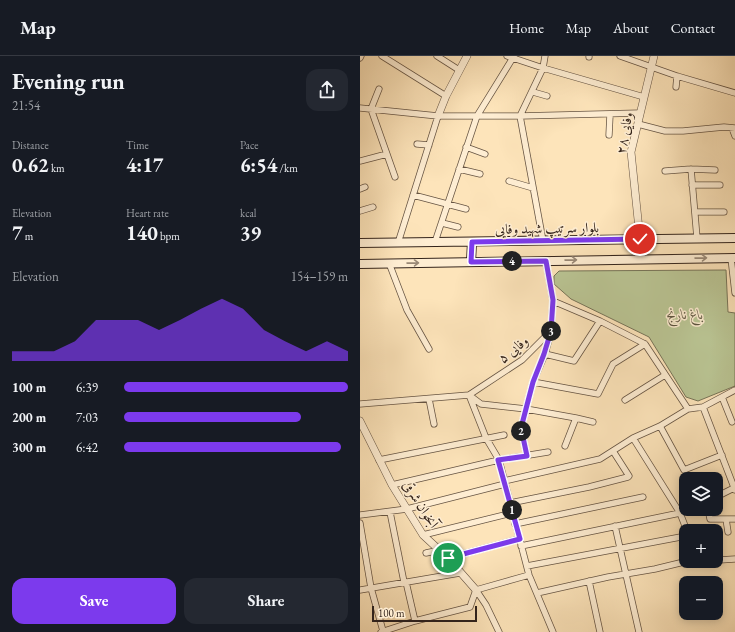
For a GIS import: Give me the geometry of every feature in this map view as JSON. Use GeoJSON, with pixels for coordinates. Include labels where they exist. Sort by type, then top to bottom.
{"type":"FeatureCollection","features":[{"type":"Feature","properties":{"kind":"main road","name":"بلوار سرتیپ شهید وفایی"},"geometry":{"type":"LineString","coordinates":[[360,243],[735,238]]}},
{"type":"Feature","properties":{"kind":"main road"},"geometry":{"type":"LineString","coordinates":[[471,262],[472,242]]}},
{"type":"Feature","properties":{"kind":"main road"},"geometry":{"type":"LineString","coordinates":[[360,264],[733,258]]}},
{"type":"Feature","properties":{"kind":"street"},"geometry":{"type":"LineString","coordinates":[[382,56],[446,96]]}},
{"type":"Feature","properties":{"kind":"street"},"geometry":{"type":"LineString","coordinates":[[437,56],[459,70]]}},
{"type":"Feature","properties":{"kind":"street"},"geometry":{"type":"LineString","coordinates":[[398,243],[438,116],[446,96],[467,56]]}},
{"type":"Feature","properties":{"kind":"street"},"geometry":{"type":"LineString","coordinates":[[507,56],[514,57],[542,68],[644,97]]}},
{"type":"Feature","properties":{"kind":"street"},"geometry":{"type":"LineString","coordinates":[[542,241],[520,116],[533,92],[545,56]]}},
{"type":"Feature","properties":{"kind":"street"},"geometry":{"type":"LineString","coordinates":[[620,56],[652,68],[735,93]]}},
{"type":"Feature","properties":{"kind":"street","name":"وفایی ۲۸"},"geometry":{"type":"LineString","coordinates":[[640,239],[631,152],[654,56]]}},
{"type":"Feature","properties":{"kind":"street"},"geometry":{"type":"LineString","coordinates":[[435,242],[477,116],[514,57]]}},
{"type":"Feature","properties":{"kind":"street"},"geometry":{"type":"LineString","coordinates":[[676,87],[677,76]]}},
{"type":"Feature","properties":{"kind":"street"},"geometry":{"type":"LineString","coordinates":[[379,89],[371,109],[395,177]]}},
{"type":"Feature","properties":{"kind":"street"},"geometry":{"type":"LineString","coordinates":[[533,92],[547,96]]}},
{"type":"Feature","properties":{"kind":"street"},"geometry":{"type":"LineString","coordinates":[[360,108],[438,116],[640,114]]}},
{"type":"Feature","properties":{"kind":"street"},"geometry":{"type":"LineString","coordinates":[[609,135],[610,115]]}},
{"type":"Feature","properties":{"kind":"street"},"geometry":{"type":"LineString","coordinates":[[638,124],[665,131],[683,132],[724,127],[734,128],[735,136]]}},
{"type":"Feature","properties":{"kind":"street"},"geometry":{"type":"LineString","coordinates":[[417,144],[429,144]]}},
{"type":"Feature","properties":{"kind":"street"},"geometry":{"type":"LineString","coordinates":[[466,147],[485,154]]}},
{"type":"Feature","properties":{"kind":"street"},"geometry":{"type":"LineString","coordinates":[[360,161],[387,154]]}},
{"type":"Feature","properties":{"kind":"street"},"geometry":{"type":"LineString","coordinates":[[459,168],[480,174]]}},
{"type":"Feature","properties":{"kind":"street"},"geometry":{"type":"LineString","coordinates":[[691,169],[697,238]]}},
{"type":"Feature","properties":{"kind":"street"},"geometry":{"type":"LineString","coordinates":[[665,171],[691,169],[715,170]]}},
{"type":"Feature","properties":{"kind":"street"},"geometry":{"type":"LineString","coordinates":[[509,181],[533,188]]}},
{"type":"Feature","properties":{"kind":"street"},"geometry":{"type":"LineString","coordinates":[[692,185],[720,185]]}},
{"type":"Feature","properties":{"kind":"street"},"geometry":{"type":"LineString","coordinates":[[413,195],[466,209]]}},
{"type":"Feature","properties":{"kind":"street"},"geometry":{"type":"LineString","coordinates":[[360,211],[374,207]]}},
{"type":"Feature","properties":{"kind":"street"},"geometry":{"type":"LineString","coordinates":[[695,212],[724,212]]}},
{"type":"Feature","properties":{"kind":"street"},"geometry":{"type":"LineString","coordinates":[[442,223],[458,227]]}},
{"type":"Feature","properties":{"kind":"street"},"geometry":{"type":"LineString","coordinates":[[733,258],[735,293]]}},
{"type":"Feature","properties":{"kind":"street"},"geometry":{"type":"LineString","coordinates":[[527,456],[521,428],[533,382],[551,331],[553,300],[546,261]]}},
{"type":"Feature","properties":{"kind":"street"},"geometry":{"type":"LineString","coordinates":[[389,263],[407,310],[429,349]]}},
{"type":"Feature","properties":{"kind":"street"},"geometry":{"type":"LineString","coordinates":[[553,300],[600,321],[645,344],[688,409]]}},
{"type":"Feature","properties":{"kind":"street"},"geometry":{"type":"LineString","coordinates":[[544,354],[574,361],[600,321]]}},
{"type":"Feature","properties":{"kind":"street","name":"وفایی ۵"},"geometry":{"type":"LineString","coordinates":[[469,395],[522,360],[551,331]]}},
{"type":"Feature","properties":{"kind":"street"},"geometry":{"type":"LineString","coordinates":[[533,382],[598,394],[613,364],[645,344]]}},
{"type":"Feature","properties":{"kind":"street"},"geometry":{"type":"LineString","coordinates":[[625,400],[665,375]]}},
{"type":"Feature","properties":{"kind":"street"},"geometry":{"type":"LineString","coordinates":[[360,515],[406,509],[600,459],[633,438],[660,426],[688,409],[703,407],[735,390]]}},
{"type":"Feature","properties":{"kind":"street"},"geometry":{"type":"LineString","coordinates":[[469,395],[486,438],[498,460],[529,575],[553,632]]}},
{"type":"Feature","properties":{"kind":"street"},"geometry":{"type":"LineString","coordinates":[[360,404],[469,395],[481,404],[576,418],[593,422]]}},
{"type":"Feature","properties":{"kind":"street"},"geometry":{"type":"LineString","coordinates":[[722,397],[732,422]]}},
{"type":"Feature","properties":{"kind":"street"},"geometry":{"type":"LineString","coordinates":[[429,399],[434,424]]}},
{"type":"Feature","properties":{"kind":"street"},"geometry":{"type":"LineString","coordinates":[[703,407],[722,455],[733,476],[735,489],[723,494]]}},
{"type":"Feature","properties":{"kind":"street"},"geometry":{"type":"LineString","coordinates":[[565,446],[576,418]]}},
{"type":"Feature","properties":{"kind":"street","name":"آبخوان شرقی"},"geometry":{"type":"LineString","coordinates":[[360,421],[392,485],[423,535],[448,558],[476,590]]}},
{"type":"Feature","properties":{"kind":"street"},"geometry":{"type":"LineString","coordinates":[[660,426],[684,470],[722,455]]}},
{"type":"Feature","properties":{"kind":"street"},"geometry":{"type":"LineString","coordinates":[[379,460],[504,435]]}},
{"type":"Feature","properties":{"kind":"street"},"geometry":{"type":"LineString","coordinates":[[633,438],[679,512]]}},
{"type":"Feature","properties":{"kind":"street"},"geometry":{"type":"LineString","coordinates":[[510,502],[589,487],[628,477],[629,476],[613,451]]}},
{"type":"Feature","properties":{"kind":"street"},"geometry":{"type":"LineString","coordinates":[[392,485],[498,460],[548,452]]}},
{"type":"Feature","properties":{"kind":"street"},"geometry":{"type":"LineString","coordinates":[[515,524],[643,497]]}},
{"type":"Feature","properties":{"kind":"street"},"geometry":{"type":"LineString","coordinates":[[390,512],[415,621]]}},
{"type":"Feature","properties":{"kind":"street"},"geometry":{"type":"LineString","coordinates":[[423,535],[512,513]]}},
{"type":"Feature","properties":{"kind":"street"},"geometry":{"type":"LineString","coordinates":[[448,558],[520,542],[679,514]]}},
{"type":"Feature","properties":{"kind":"street"},"geometry":{"type":"LineString","coordinates":[[709,516],[710,519],[735,519]]}},
{"type":"Feature","properties":{"kind":"street"},"geometry":{"type":"LineString","coordinates":[[726,519],[728,532]]}},
{"type":"Feature","properties":{"kind":"street"},"geometry":{"type":"LineString","coordinates":[[360,523],[371,588],[382,631],[470,607],[476,590]]}},
{"type":"Feature","properties":{"kind":"street"},"geometry":{"type":"LineString","coordinates":[[615,526],[638,632]]}},
{"type":"Feature","properties":{"kind":"street"},"geometry":{"type":"LineString","coordinates":[[527,566],[679,537]]}},
{"type":"Feature","properties":{"kind":"street"},"geometry":{"type":"LineString","coordinates":[[426,553],[440,550]]}},
{"type":"Feature","properties":{"kind":"street"},"geometry":{"type":"LineString","coordinates":[[723,560],[735,559]]}},
{"type":"Feature","properties":{"kind":"street"},"geometry":{"type":"LineString","coordinates":[[537,593],[679,563]]}},
{"type":"Feature","properties":{"kind":"street"},"geometry":{"type":"LineString","coordinates":[[360,590],[460,573]]}},
{"type":"Feature","properties":{"kind":"street"},"geometry":{"type":"LineString","coordinates":[[476,590],[529,575]]}},
{"type":"Feature","properties":{"kind":"street"},"geometry":{"type":"LineString","coordinates":[[589,581],[600,632]]}},
{"type":"Feature","properties":{"kind":"street"},"geometry":{"type":"LineString","coordinates":[[476,590],[486,604],[499,632]]}},
{"type":"Feature","properties":{"kind":"green space","name":"باغ نارنج"},"geometry":{"type":"Polygon","coordinates":[[[726,270],[728,312],[735,313],[735,386],[698,401],[686,397],[649,337],[571,299],[554,284],[554,276],[559,271],[726,270]]]}},
{"type":"Feature","properties":{"kind":"route"},"geometry":{"type":"LineString","coordinates":[[448,558],[520,539],[498,460],[527,456],[521,428],[533,382],[551,331],[553,300],[546,261],[471,262],[472,242],[640,239]]}}]}
